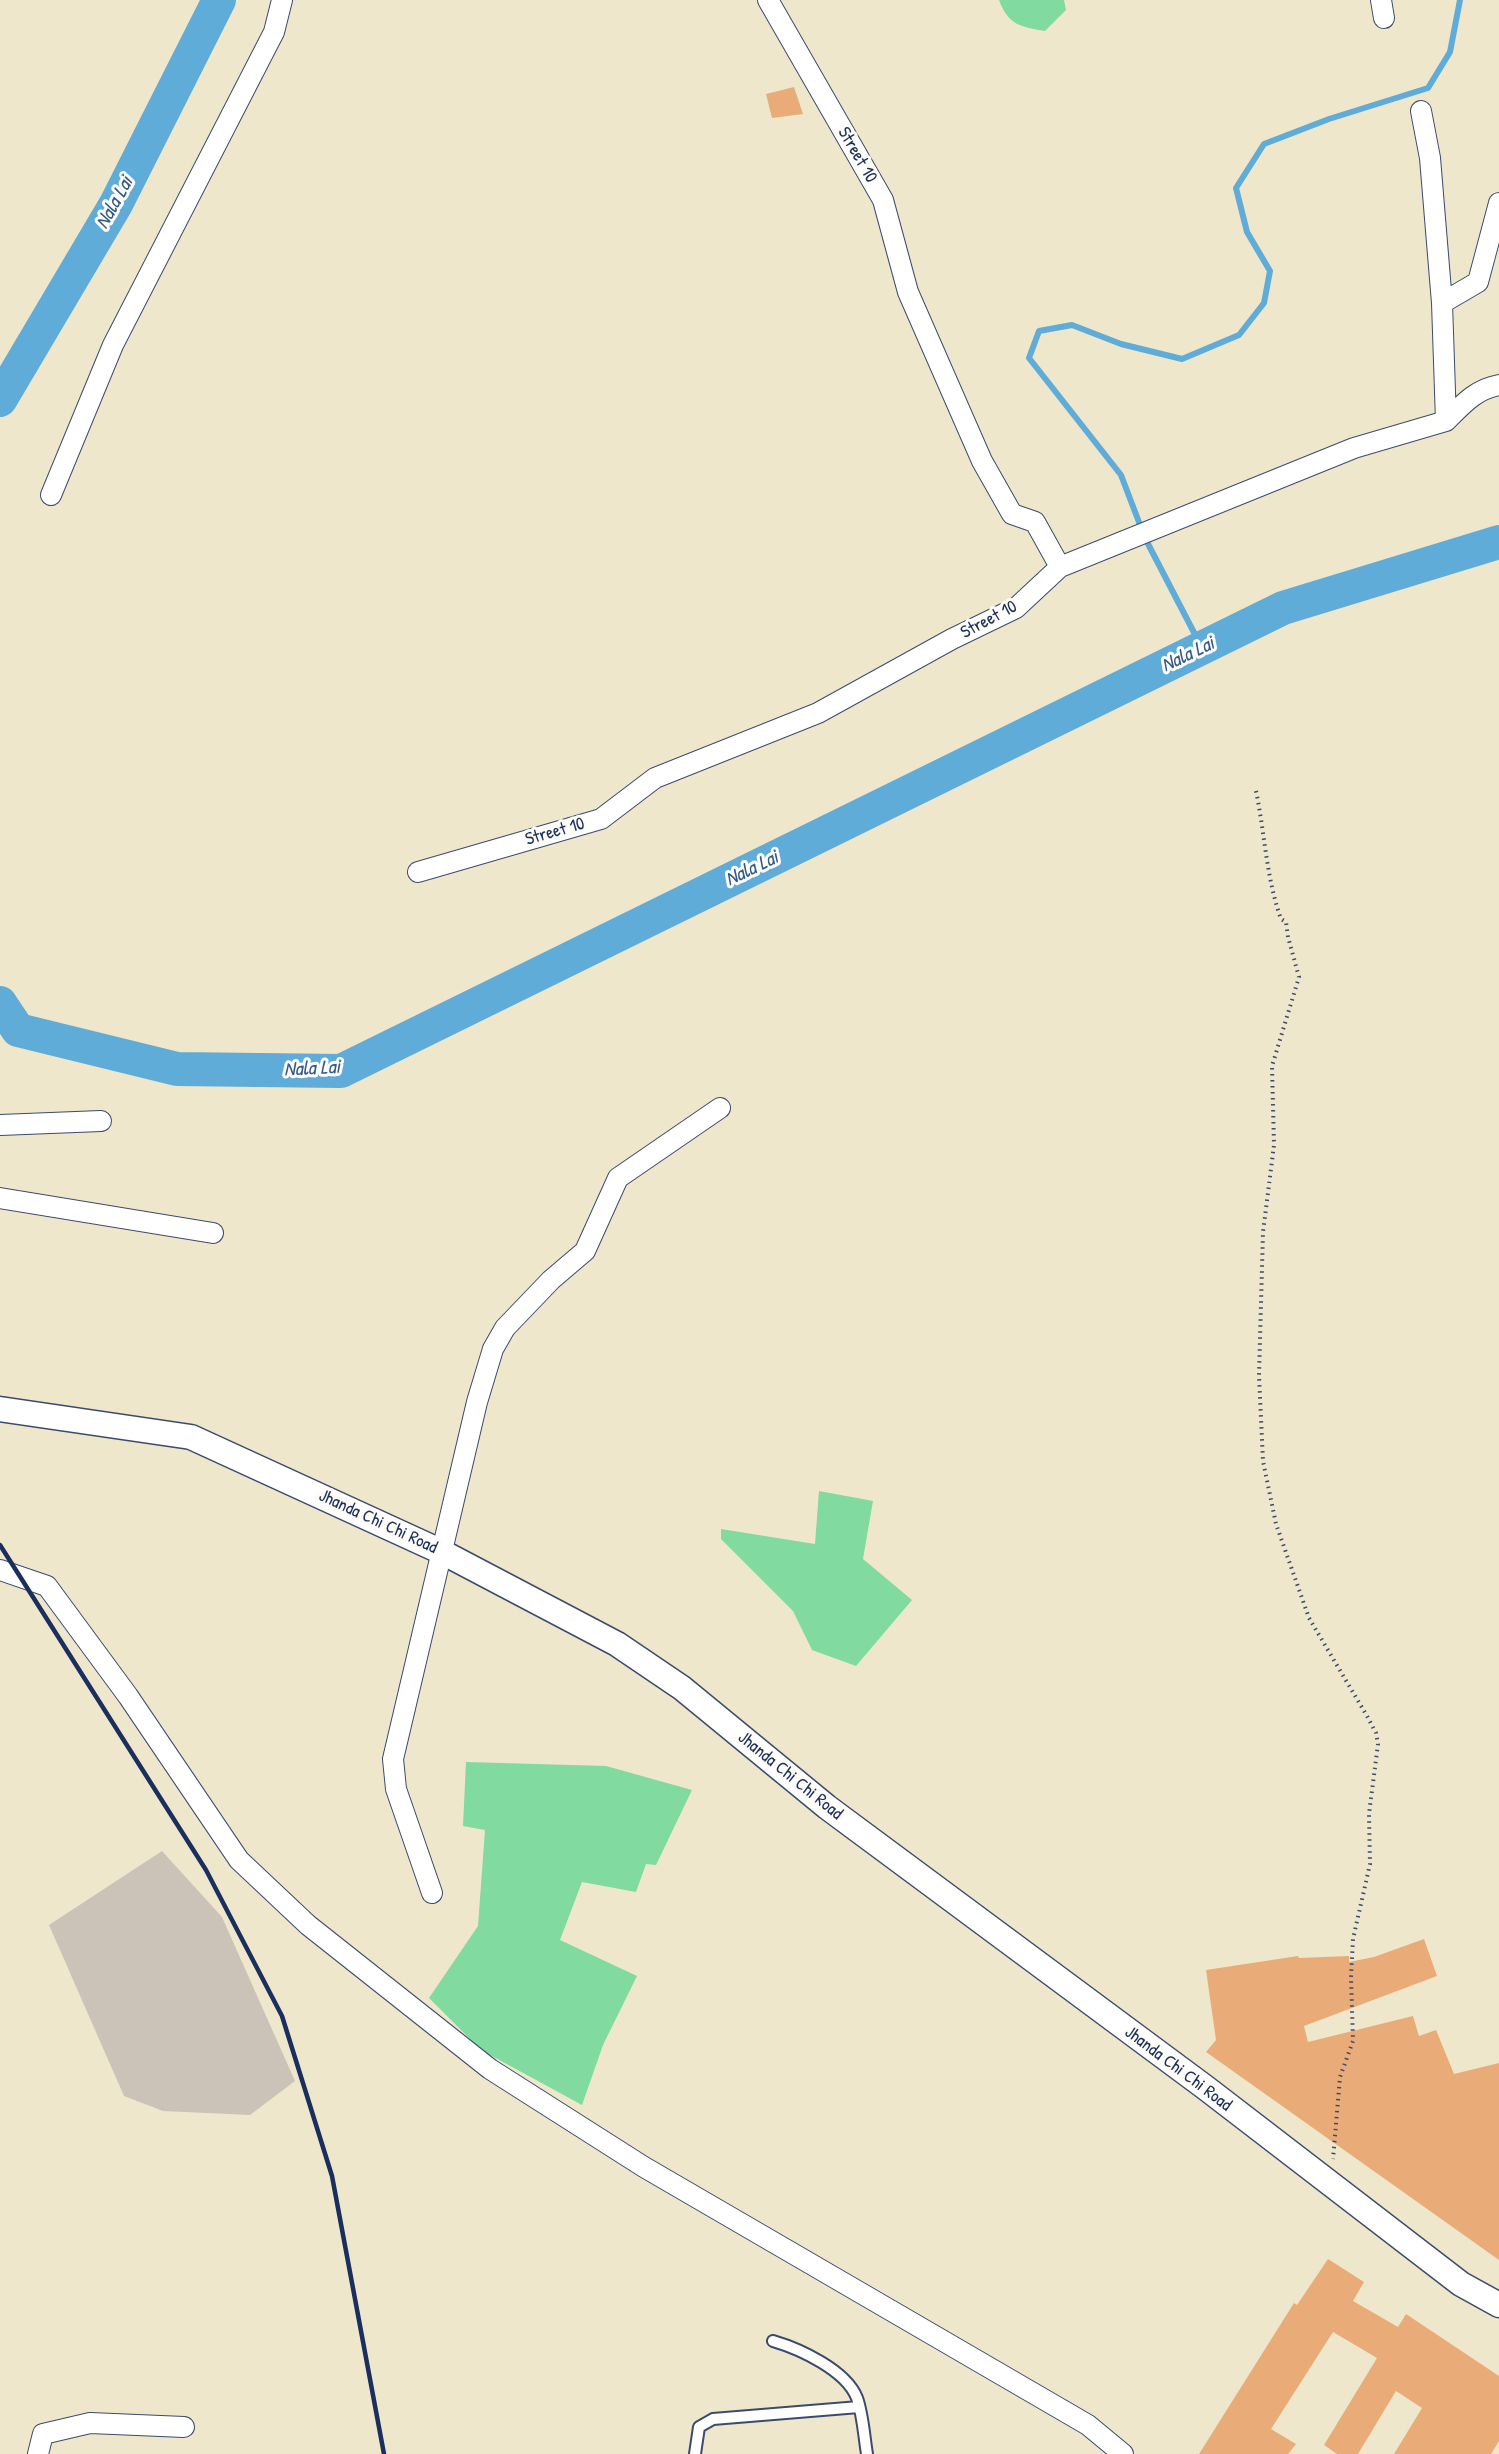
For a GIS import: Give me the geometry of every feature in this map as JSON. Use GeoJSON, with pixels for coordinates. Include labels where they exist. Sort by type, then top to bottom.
{"type":"FeatureCollection","features":[{"type":"Feature","properties":{"kind":"street"},"geometry":{"type":"LineString","coordinates":[[51,495],[113,345],[274,32],[282,0]]}},
{"type":"Feature","properties":{"kind":"street","name":"Street 10"},"geometry":{"type":"LineString","coordinates":[[418,872],[601,819],[656,778],[818,713],[952,639],[1016,608],[1060,567],[1035,522],[1012,514],[982,461],[908,292],[883,200],[768,0]]}},
{"type":"Feature","properties":{"kind":"street"},"geometry":{"type":"LineString","coordinates":[[1420,111],[1430,158],[1442,303],[1446,421]]}},
{"type":"Feature","properties":{"kind":"street"},"geometry":{"type":"LineString","coordinates":[[1442,303],[1478,282],[1499,203]]}},
{"type":"Feature","properties":{"kind":"street"},"geometry":{"type":"LineString","coordinates":[[1060,567],[1354,448],[1446,421],[1467,399],[1484,388],[1499,385]]}},
{"type":"Feature","properties":{"kind":"street"},"geometry":{"type":"LineString","coordinates":[[432,1893],[396,1789],[393,1759],[477,1402],[493,1348],[505,1328],[551,1280],[585,1251],[618,1178],[720,1108]]}},
{"type":"Feature","properties":{"kind":"street"},"geometry":{"type":"LineString","coordinates":[[0,1125],[101,1121]]}},
{"type":"Feature","properties":{"kind":"street"},"geometry":{"type":"LineString","coordinates":[[0,1198],[213,1233]]}},
{"type":"Feature","properties":{"kind":"street","name":"Jhanda Chi Chi Road"},"geometry":{"type":"LineString","coordinates":[[0,1409],[191,1437],[442,1552],[537,1604],[617,1644],[682,1688],[827,1807],[1332,2184],[1461,2284],[1499,2306]]}},
{"type":"Feature","properties":{"kind":"street"},"geometry":{"type":"LineString","coordinates":[[0,1570],[47,1586],[128,1696],[239,1860],[308,1925],[490,2069],[644,2167],[1088,2425],[1123,2454]]}},
{"type":"Feature","properties":{"kind":"street"},"geometry":{"type":"LineString","coordinates":[[38,2454],[44,2434],[90,2422],[184,2427]]}},
{"type":"Feature","properties":{"kind":"lane"},"geometry":{"type":"LineString","coordinates":[[773,2340],[804,2351],[849,2384],[859,2407],[867,2454]]}},
{"type":"Feature","properties":{"kind":"lane"},"geometry":{"type":"LineString","coordinates":[[694,2454],[699,2427],[714,2419],[859,2407]]}},
{"type":"Feature","properties":{"kind":"path"},"geometry":{"type":"LineString","coordinates":[[1256,791],[1267,872],[1281,919],[1286,922],[1299,976],[1272,1066],[1274,1145],[1263,1232],[1258,1376],[1263,1461],[1276,1524],[1309,1618],[1367,1716],[1378,1744],[1369,1814],[1370,1864],[1353,1946],[1353,2041],[1340,2077],[1332,2184]]}},
{"type":"Feature","properties":{"kind":"shaded area"},"geometry":{"type":"Polygon","coordinates":[[[162,1851],[222,1917],[295,2081],[250,2115],[163,2111],[124,2096],[49,1925],[162,1851]]]}},
{"type":"Feature","properties":{"kind":"green space"},"geometry":{"type":"Polygon","coordinates":[[[999,0],[1064,0],[1066,10],[1045,31],[1022,26],[1011,20],[999,0]]]}},
{"type":"Feature","properties":{"kind":"green space"},"geometry":{"type":"Polygon","coordinates":[[[819,1491],[873,1501],[863,1559],[912,1600],[856,1666],[812,1650],[793,1611],[721,1539],[721,1529],[815,1544],[819,1491]]]}},
{"type":"Feature","properties":{"kind":"green space"},"geometry":{"type":"Polygon","coordinates":[[[466,1762],[606,1766],[692,1790],[656,1865],[646,1864],[636,1892],[582,1882],[560,1940],[637,1976],[603,2045],[582,2105],[481,2050],[429,1998],[478,1926],[485,1830],[463,1826],[466,1762]]]}},
{"type":"Feature","properties":{"kind":"building"},"geometry":{"type":"Polygon","coordinates":[[[794,87],[803,114],[772,118],[766,94],[794,87]]]}},
{"type":"Feature","properties":{"kind":"building"},"geometry":{"type":"Polygon","coordinates":[[[1424,1939],[1437,1976],[1304,2026],[1308,2042],[1413,2016],[1419,2036],[1436,2030],[1454,2074],[1499,2063],[1499,2260],[1206,2052],[1216,2040],[1206,1970],[1298,1956],[1299,1958],[1349,1956],[1349,1962],[1374,1957],[1424,1939]]]}},
{"type":"Feature","properties":{"kind":"building"},"geometry":{"type":"Polygon","coordinates":[[[1328,2259],[1364,2282],[1353,2301],[1398,2327],[1406,2314],[1499,2376],[1499,2441],[1491,2454],[1394,2454],[1422,2408],[1396,2391],[1358,2454],[1337,2454],[1324,2445],[1377,2358],[1333,2332],[1271,2429],[1296,2444],[1288,2454],[1199,2454],[1294,2303],[1297,2305],[1328,2259]]]}},
{"type":"Feature","properties":{"kind":"waterway","name":"Nala Lai"},"geometry":{"type":"LineString","coordinates":[[0,400],[116,204],[219,0]]}},
{"type":"Feature","properties":{"kind":"waterway"},"geometry":{"type":"LineString","coordinates":[[1202,648],[1145,538],[1121,475],[1029,358],[1039,331],[1072,325],[1121,344],[1182,359],[1239,335],[1264,303],[1270,271],[1247,232],[1236,188],[1264,144],[1329,119],[1428,88],[1450,52],[1460,0]]}},
{"type":"Feature","properties":{"kind":"waterway","name":"Nala Lai"},"geometry":{"type":"LineString","coordinates":[[0,1003],[18,1030],[177,1069],[341,1071],[1283,608],[1499,542]]}},
{"type":"Feature","properties":{"kind":"railway"},"geometry":{"type":"LineString","coordinates":[[0,1545],[206,1870],[282,2016],[332,2176],[384,2454]]}}]}
